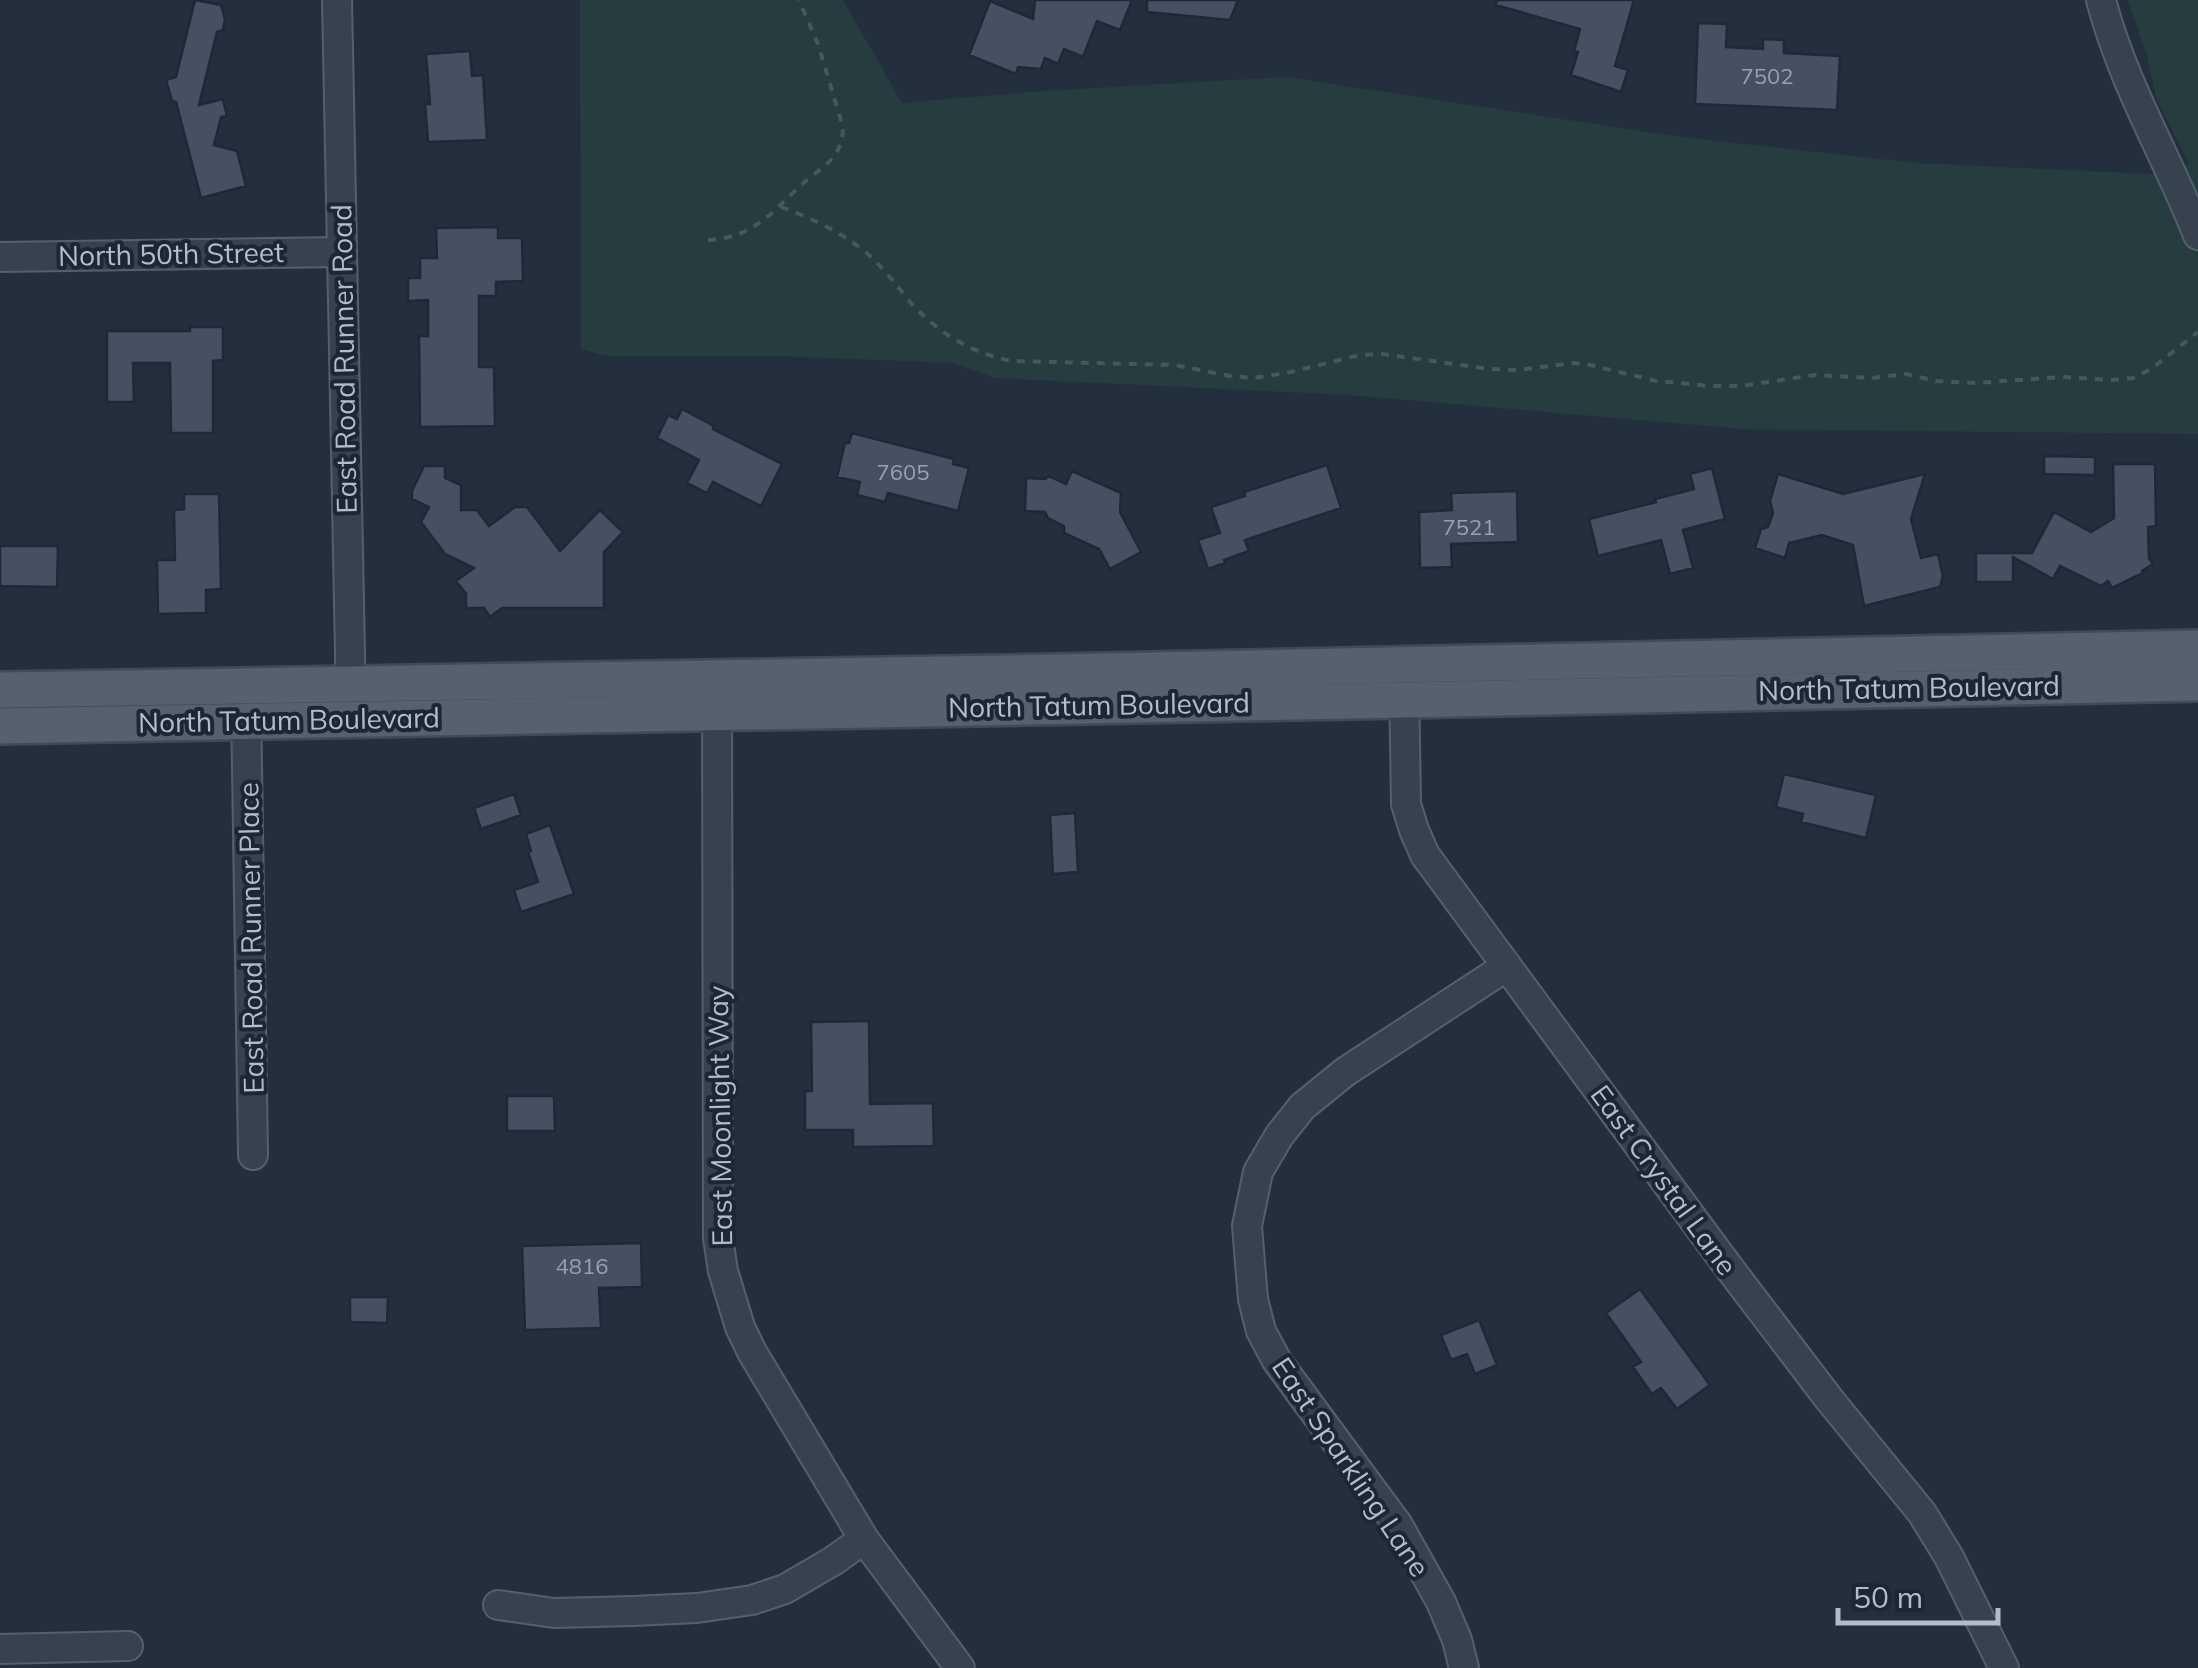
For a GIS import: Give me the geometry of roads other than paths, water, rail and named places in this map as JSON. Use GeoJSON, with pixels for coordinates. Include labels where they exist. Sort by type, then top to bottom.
{"type":"FeatureCollection","features":[{"type":"Feature","properties":{"kind":"main road","name":"North Tatum Boulevard"},"geometry":{"type":"LineString","coordinates":[[0,726],[247,720],[351,701],[717,694],[1403,664],[2198,648]]}},
{"type":"Feature","properties":{"kind":"main road","name":"North Tatum Boulevard"},"geometry":{"type":"LineString","coordinates":[[717,694],[1404,700],[2198,682]]}},
{"type":"Feature","properties":{"kind":"main road","name":"North Tatum Boulevard"},"geometry":{"type":"LineString","coordinates":[[0,690],[245,685],[351,701]]}},
{"type":"Feature","properties":{"kind":"street","name":"East Road Runner Road"},"geometry":{"type":"LineString","coordinates":[[337,0],[351,701]]}},
{"type":"Feature","properties":{"kind":"street"},"geometry":{"type":"LineString","coordinates":[[2102,0],[2112,42],[2198,235]]}},
{"type":"Feature","properties":{"kind":"street","name":"North 50th Street"},"geometry":{"type":"LineString","coordinates":[[0,257],[342,252]]}},
{"type":"Feature","properties":{"kind":"street","name":"East Crystal Lane"},"geometry":{"type":"LineString","coordinates":[[1403,664],[1406,804],[1425,855],[1738,1280],[1922,1513],[1958,1573],[2004,1668]]}},
{"type":"Feature","properties":{"kind":"street","name":"East Road Runner Place"},"geometry":{"type":"LineString","coordinates":[[245,685],[253,1155]]}},
{"type":"Feature","properties":{"kind":"street","name":"East Moonlight Way"},"geometry":{"type":"LineString","coordinates":[[717,694],[718,1238],[723,1271],[752,1352],[864,1539],[960,1668]]}},
{"type":"Feature","properties":{"kind":"street","name":"East Sparkling Lane"},"geometry":{"type":"LineString","coordinates":[[1464,1668],[1441,1602],[1398,1525],[1277,1361],[1261,1330],[1247,1226],[1258,1172],[1302,1107],[1345,1072],[1506,966]]}},
{"type":"Feature","properties":{"kind":"street"},"geometry":{"type":"LineString","coordinates":[[498,1605],[554,1612],[632,1611],[698,1608],[752,1600],[785,1588],[864,1539]]}},
{"type":"Feature","properties":{"kind":"street"},"geometry":{"type":"LineString","coordinates":[[0,1649],[128,1646]]}}]}
